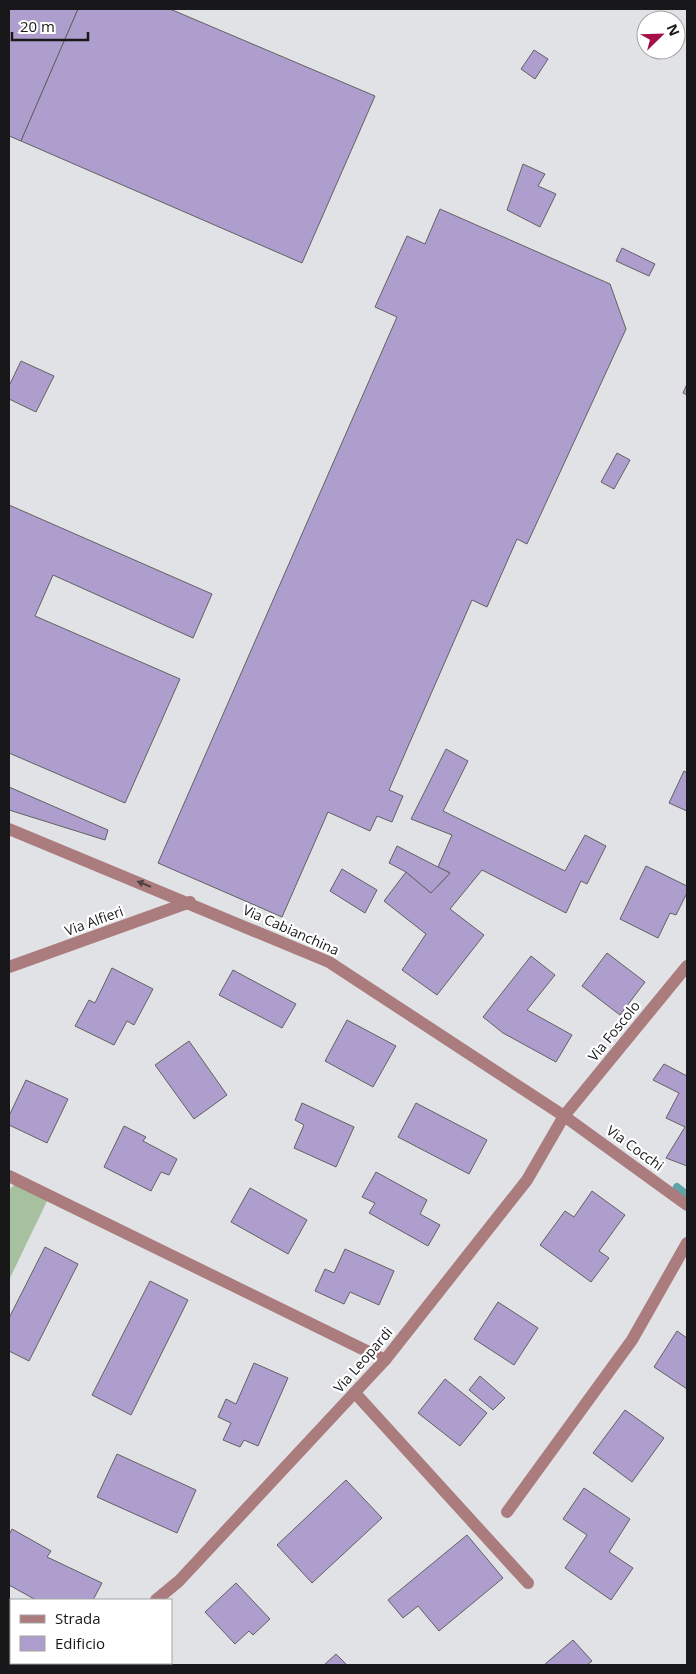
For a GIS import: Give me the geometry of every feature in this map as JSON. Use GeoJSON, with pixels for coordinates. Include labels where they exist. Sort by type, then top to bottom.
{"type":"FeatureCollection","features":[{"type":"Feature","properties":{"kind":"street","name":"Via Cabianchina"},"geometry":{"type":"LineString","coordinates":[[9,829],[190,902],[329,962],[564,1116]]}},
{"type":"Feature","properties":{"kind":"street","name":"Via Alfieri"},"geometry":{"type":"LineString","coordinates":[[9,967],[190,902]]}},
{"type":"Feature","properties":{"kind":"street","name":"Via Foscolo"},"geometry":{"type":"LineString","coordinates":[[564,1116],[687,966]]}},
{"type":"Feature","properties":{"kind":"street","name":"Via Cocchi"},"geometry":{"type":"LineString","coordinates":[[564,1116],[687,1205]]}},
{"type":"Feature","properties":{"kind":"street","name":"Via Leopardi"},"geometry":{"type":"LineString","coordinates":[[157,1599],[179,1581],[385,1360],[527,1180],[564,1116]]}},
{"type":"Feature","properties":{"kind":"street"},"geometry":{"type":"LineString","coordinates":[[9,1176],[385,1360]]}},
{"type":"Feature","properties":{"kind":"street"},"geometry":{"type":"LineString","coordinates":[[507,1512],[632,1340],[687,1244]]}},
{"type":"Feature","properties":{"kind":"street"},"geometry":{"type":"LineString","coordinates":[[355,1393],[528,1583]]}},
{"type":"Feature","properties":{"kind":"green space"},"geometry":{"type":"Polygon","coordinates":[[[16,1183],[49,1197],[9,1280],[9,1190],[16,1183]]]}},
{"type":"Feature","properties":{"kind":"building"},"geometry":{"type":"Polygon","coordinates":[[[9,9],[78,9],[21,141],[9,136],[9,9]]]}},
{"type":"Feature","properties":{"kind":"building"},"geometry":{"type":"Polygon","coordinates":[[[78,9],[170,9],[375,96],[302,263],[21,141],[78,9]]]}},
{"type":"Feature","properties":{"kind":"building"},"geometry":{"type":"Polygon","coordinates":[[[534,50],[548,59],[535,79],[521,69],[534,50]]]}},
{"type":"Feature","properties":{"kind":"building"},"geometry":{"type":"Polygon","coordinates":[[[523,164],[545,174],[538,186],[556,194],[540,227],[507,210],[523,164]]]}},
{"type":"Feature","properties":{"kind":"building"},"geometry":{"type":"Polygon","coordinates":[[[440,209],[610,284],[626,329],[527,544],[517,539],[487,607],[472,600],[389,790],[403,796],[392,822],[377,816],[370,831],[328,812],[282,917],[158,863],[397,317],[375,307],[407,236],[425,244],[440,209]]]}},
{"type":"Feature","properties":{"kind":"building"},"geometry":{"type":"Polygon","coordinates":[[[622,248],[655,264],[649,276],[616,261],[622,248]]]}},
{"type":"Feature","properties":{"kind":"building"},"geometry":{"type":"Polygon","coordinates":[[[21,361],[54,376],[36,412],[9,399],[9,386],[21,361]]]}},
{"type":"Feature","properties":{"kind":"building"},"geometry":{"type":"Polygon","coordinates":[[[687,384],[687,395],[683,393],[687,384]]]}},
{"type":"Feature","properties":{"kind":"building"},"geometry":{"type":"Polygon","coordinates":[[[617,453],[630,460],[614,489],[601,482],[617,453]]]}},
{"type":"Feature","properties":{"kind":"building"},"geometry":{"type":"Polygon","coordinates":[[[9,505],[212,594],[193,638],[53,575],[35,616],[180,679],[125,803],[9,753],[9,505]]]}},
{"type":"Feature","properties":{"kind":"building"},"geometry":{"type":"Polygon","coordinates":[[[446,749],[468,761],[443,811],[565,871],[585,835],[606,846],[587,884],[581,881],[566,913],[482,870],[450,909],[484,935],[437,995],[402,970],[426,934],[384,901],[406,872],[431,893],[450,873],[438,867],[452,835],[411,819],[446,749]]]}},
{"type":"Feature","properties":{"kind":"building"},"geometry":{"type":"Polygon","coordinates":[[[684,771],[687,773],[687,811],[669,803],[684,771]]]}},
{"type":"Feature","properties":{"kind":"building"},"geometry":{"type":"Polygon","coordinates":[[[9,787],[108,830],[105,840],[9,810],[9,787]]]}},
{"type":"Feature","properties":{"kind":"building"},"geometry":{"type":"Polygon","coordinates":[[[397,846],[450,873],[431,893],[406,872],[389,863],[397,846]]]}},
{"type":"Feature","properties":{"kind":"building"},"geometry":{"type":"Polygon","coordinates":[[[646,866],[687,886],[687,893],[676,915],[670,913],[658,938],[620,919],[646,866]]]}},
{"type":"Feature","properties":{"kind":"building"},"geometry":{"type":"Polygon","coordinates":[[[342,869],[377,890],[365,913],[330,891],[342,869]]]}},
{"type":"Feature","properties":{"kind":"building"},"geometry":{"type":"Polygon","coordinates":[[[607,953],[645,982],[620,1015],[582,986],[607,953]]]}},
{"type":"Feature","properties":{"kind":"building"},"geometry":{"type":"Polygon","coordinates":[[[531,956],[555,975],[527,1010],[572,1035],[556,1062],[503,1033],[483,1017],[531,956]]]}},
{"type":"Feature","properties":{"kind":"building"},"geometry":{"type":"Polygon","coordinates":[[[112,968],[153,989],[134,1025],[127,1021],[114,1045],[75,1026],[89,1000],[95,1003],[112,968]]]}},
{"type":"Feature","properties":{"kind":"building"},"geometry":{"type":"Polygon","coordinates":[[[233,970],[296,1004],[282,1028],[219,995],[233,970]]]}},
{"type":"Feature","properties":{"kind":"building"},"geometry":{"type":"Polygon","coordinates":[[[347,1020],[396,1046],[373,1087],[325,1061],[347,1020]]]}},
{"type":"Feature","properties":{"kind":"building"},"geometry":{"type":"Polygon","coordinates":[[[189,1041],[227,1095],[194,1119],[155,1065],[189,1041]]]}},
{"type":"Feature","properties":{"kind":"building"},"geometry":{"type":"Polygon","coordinates":[[[664,1064],[687,1076],[687,1166],[666,1158],[685,1127],[666,1118],[679,1093],[653,1080],[664,1064]]]}},
{"type":"Feature","properties":{"kind":"building"},"geometry":{"type":"Polygon","coordinates":[[[26,1080],[68,1099],[47,1143],[9,1125],[9,1116],[26,1080]]]}},
{"type":"Feature","properties":{"kind":"building"},"geometry":{"type":"Polygon","coordinates":[[[302,1103],[354,1127],[336,1167],[294,1148],[304,1125],[295,1120],[302,1103]]]}},
{"type":"Feature","properties":{"kind":"building"},"geometry":{"type":"Polygon","coordinates":[[[416,1103],[487,1140],[469,1174],[398,1137],[416,1103]]]}},
{"type":"Feature","properties":{"kind":"building"},"geometry":{"type":"Polygon","coordinates":[[[124,1126],[146,1137],[143,1141],[177,1159],[169,1175],[161,1172],[151,1191],[104,1167],[124,1126]]]}},
{"type":"Feature","properties":{"kind":"building"},"geometry":{"type":"Polygon","coordinates":[[[376,1172],[427,1200],[420,1214],[440,1225],[428,1246],[369,1213],[375,1203],[362,1197],[376,1172]]]}},
{"type":"Feature","properties":{"kind":"building"},"geometry":{"type":"Polygon","coordinates":[[[250,1188],[307,1220],[288,1254],[231,1222],[250,1188]]]}},
{"type":"Feature","properties":{"kind":"building"},"geometry":{"type":"Polygon","coordinates":[[[592,1191],[625,1215],[599,1251],[609,1258],[591,1282],[540,1245],[565,1211],[574,1217],[592,1191]]]}},
{"type":"Feature","properties":{"kind":"building"},"geometry":{"type":"Polygon","coordinates":[[[45,1247],[78,1264],[29,1361],[9,1351],[9,1318],[45,1247]]]}},
{"type":"Feature","properties":{"kind":"building"},"geometry":{"type":"Polygon","coordinates":[[[345,1249],[394,1271],[379,1305],[350,1292],[344,1304],[315,1291],[325,1269],[334,1273],[345,1249]]]}},
{"type":"Feature","properties":{"kind":"building"},"geometry":{"type":"Polygon","coordinates":[[[150,1281],[188,1300],[131,1415],[92,1395],[150,1281]]]}},
{"type":"Feature","properties":{"kind":"building"},"geometry":{"type":"Polygon","coordinates":[[[498,1302],[538,1328],[514,1365],[474,1339],[498,1302]]]}},
{"type":"Feature","properties":{"kind":"building"},"geometry":{"type":"Polygon","coordinates":[[[677,1331],[687,1338],[687,1389],[654,1367],[677,1331]]]}},
{"type":"Feature","properties":{"kind":"building"},"geometry":{"type":"Polygon","coordinates":[[[254,1363],[288,1378],[258,1446],[244,1440],[240,1447],[223,1440],[231,1423],[218,1417],[226,1399],[236,1404],[254,1363]]]}},
{"type":"Feature","properties":{"kind":"building"},"geometry":{"type":"Polygon","coordinates":[[[480,1376],[505,1398],[493,1410],[469,1390],[480,1376]]]}},
{"type":"Feature","properties":{"kind":"building"},"geometry":{"type":"Polygon","coordinates":[[[445,1379],[487,1413],[460,1446],[418,1413],[445,1379]]]}},
{"type":"Feature","properties":{"kind":"building"},"geometry":{"type":"Polygon","coordinates":[[[625,1410],[664,1438],[632,1482],[593,1453],[625,1410]]]}},
{"type":"Feature","properties":{"kind":"building"},"geometry":{"type":"Polygon","coordinates":[[[117,1454],[196,1490],[177,1533],[97,1497],[117,1454]]]}},
{"type":"Feature","properties":{"kind":"building"},"geometry":{"type":"Polygon","coordinates":[[[346,1480],[382,1518],[312,1583],[277,1545],[346,1480]]]}},
{"type":"Feature","properties":{"kind":"building"},"geometry":{"type":"Polygon","coordinates":[[[584,1488],[630,1519],[609,1552],[633,1568],[611,1600],[565,1568],[587,1535],[563,1519],[584,1488]]]}},
{"type":"Feature","properties":{"kind":"building"},"geometry":{"type":"Polygon","coordinates":[[[12,1529],[51,1551],[47,1557],[102,1583],[94,1599],[34,1599],[9,1585],[9,1535],[12,1529]]]}},
{"type":"Feature","properties":{"kind":"building"},"geometry":{"type":"Polygon","coordinates":[[[467,1535],[503,1578],[439,1631],[418,1606],[403,1618],[388,1600],[467,1535]]]}},
{"type":"Feature","properties":{"kind":"building"},"geometry":{"type":"Polygon","coordinates":[[[236,1583],[270,1619],[253,1635],[249,1631],[235,1644],[205,1612],[236,1583]]]}},
{"type":"Feature","properties":{"kind":"building"},"geometry":{"type":"Polygon","coordinates":[[[573,1640],[592,1661],[587,1665],[544,1665],[573,1640]]]}},
{"type":"Feature","properties":{"kind":"building"},"geometry":{"type":"Polygon","coordinates":[[[336,1654],[347,1665],[324,1665],[336,1654]]]}},
{"type":"Feature","properties":{"kind":"waterway"},"geometry":{"type":"LineString","coordinates":[[677,1187],[687,1195]]}}]}
